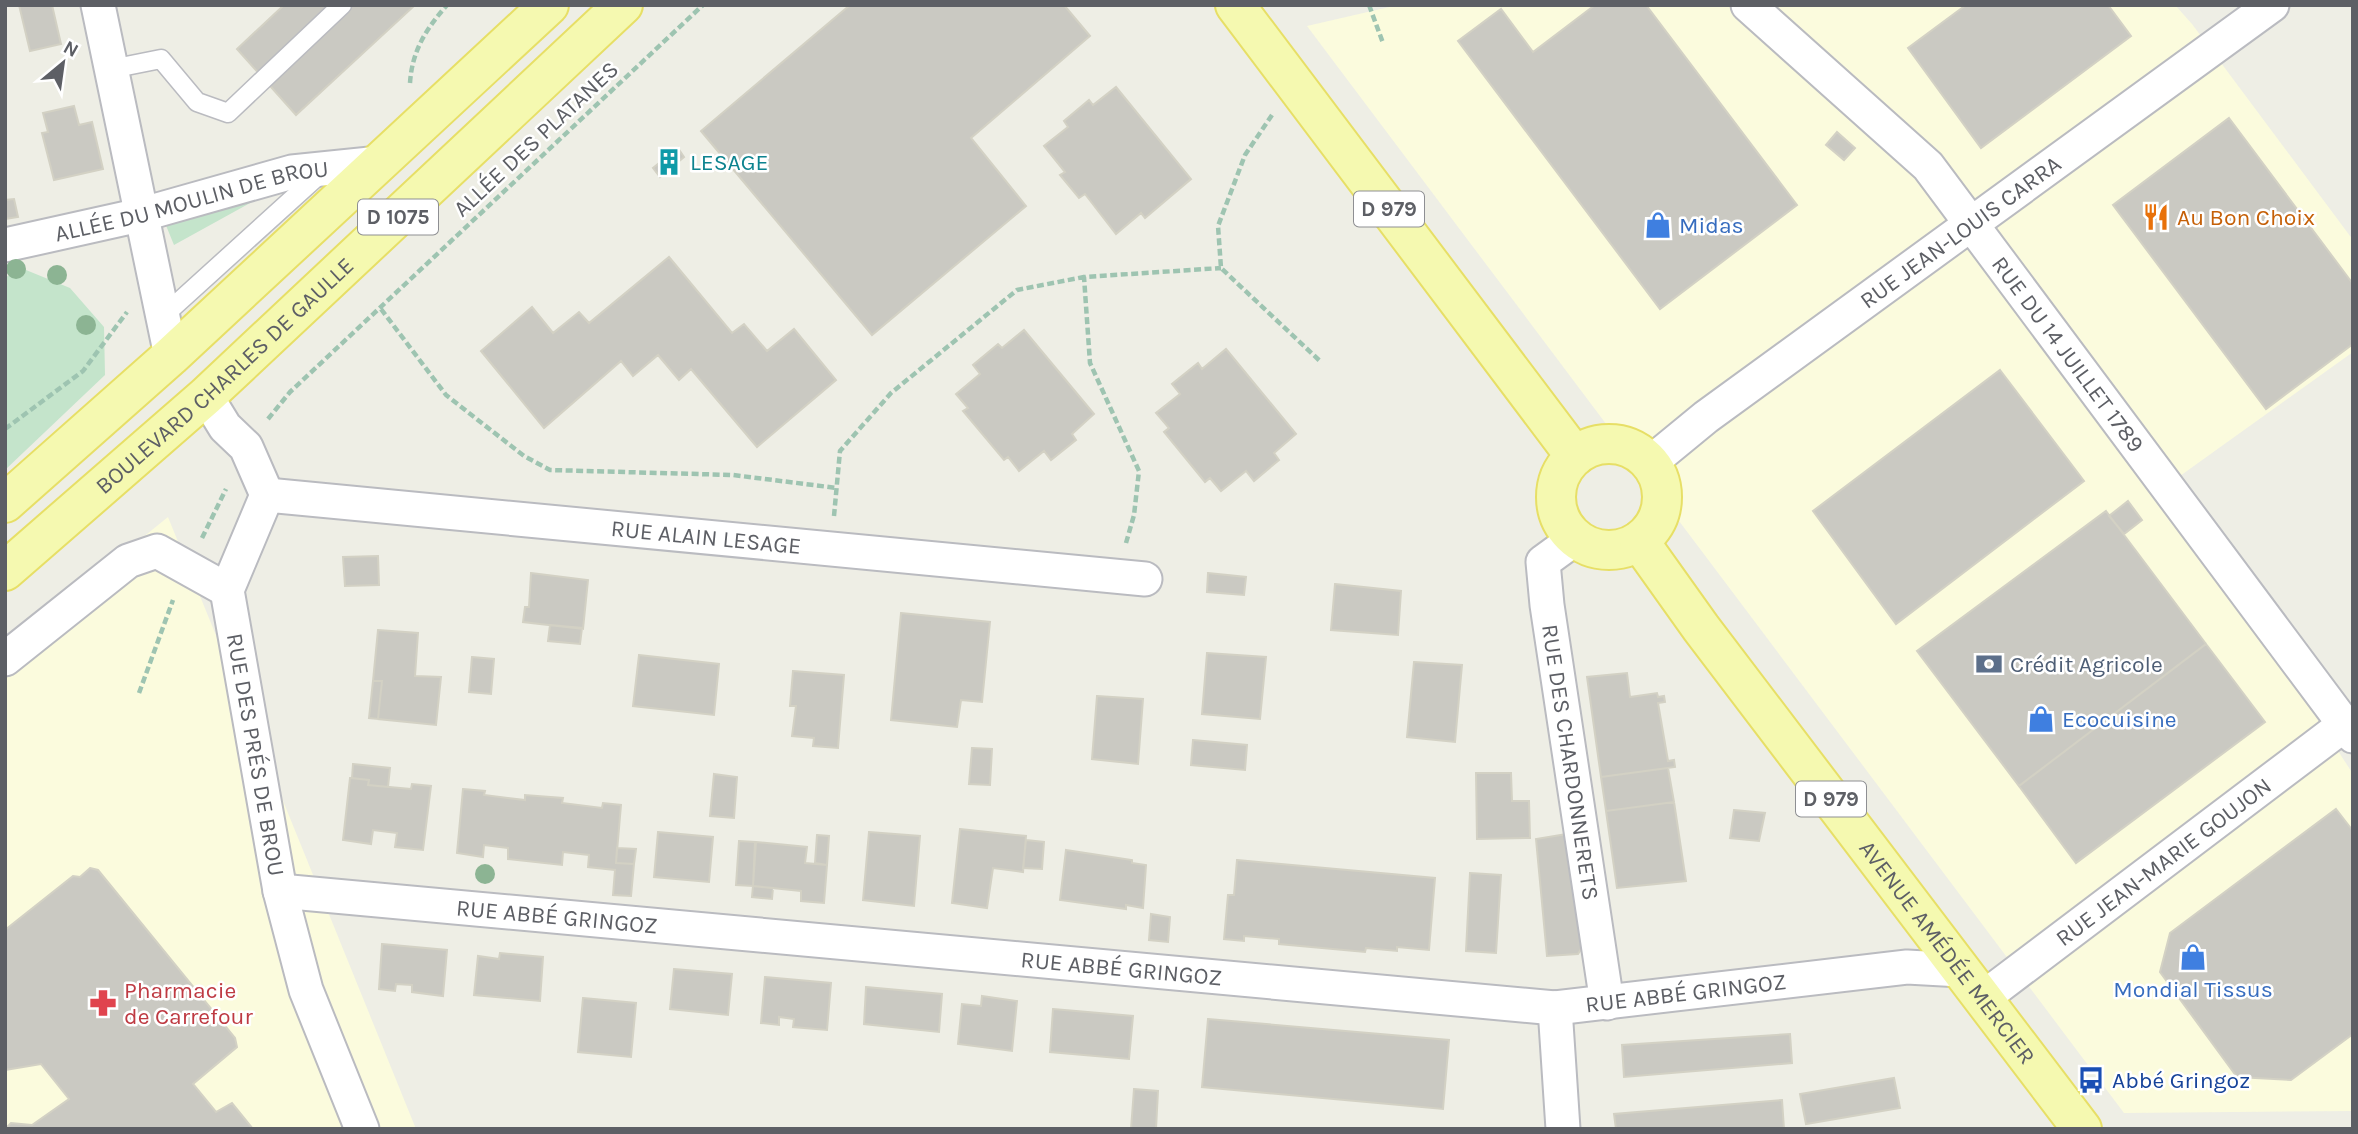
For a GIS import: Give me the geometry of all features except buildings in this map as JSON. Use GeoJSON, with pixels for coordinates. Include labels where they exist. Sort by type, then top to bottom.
{"type":"FeatureCollection","features":[{"type":"Feature","properties":{"kind":"main road","name":"D 1075"},"geometry":{"type":"LineString","coordinates":[[8,498],[170,356],[549,5]]}},
{"type":"Feature","properties":{"kind":"main road","name":"BOULEVARD CHARLES DE GAULLE"},"geometry":{"type":"LineString","coordinates":[[5,571],[206,396],[623,5]]}},
{"type":"Feature","properties":{"kind":"main road","name":"D 979"},"geometry":{"type":"LineString","coordinates":[[1236,5],[1575,456]]}},
{"type":"Feature","properties":{"kind":"main road"},"geometry":{"type":"LineString","coordinates":[[1622,445],[1637,452],[1650,463],[1659,478],[1661,504],[1652,529],[1639,541],[1607,550],[1591,547],[1577,538],[1559,513],[1556,498],[1559,482],[1575,456],[1597,446],[1622,445]]}},
{"type":"Feature","properties":{"kind":"main road","name":"AVENUE AMÉDÉE MERCIER"},"geometry":{"type":"LineString","coordinates":[[1639,541],[1972,984],[2072,1125]]}},
{"type":"Feature","properties":{"kind":"street"},"geometry":{"type":"LineString","coordinates":[[98,5],[170,356]]}},
{"type":"Feature","properties":{"kind":"street","name":"RUE DU 14 JUILLET 1789"},"geometry":{"type":"LineString","coordinates":[[1748,5],[1928,166],[2348,731]]}},
{"type":"Feature","properties":{"kind":"street","name":"RUE JEAN-LOUIS CARRA"},"geometry":{"type":"LineString","coordinates":[[1650,463],[1706,417],[2272,5]]}},
{"type":"Feature","properties":{"kind":"street","name":"ALLÉE DU MOULIN DE BROU"},"geometry":{"type":"LineString","coordinates":[[5,245],[140,215],[292,172],[324,171],[380,163]]}},
{"type":"Feature","properties":{"kind":"street"},"geometry":{"type":"LineString","coordinates":[[5,659],[128,561],[157,551],[226,590],[267,495],[246,447],[225,427],[206,396]]}},
{"type":"Feature","properties":{"kind":"street","name":"RUE ALAIN LESAGE"},"geometry":{"type":"LineString","coordinates":[[267,495],[832,547],[1130,578]]}},
{"type":"Feature","properties":{"kind":"street","name":"RUE DES CHARDONNERETS"},"geometry":{"type":"LineString","coordinates":[[1577,538],[1543,562],[1546,605],[1607,1003]]}},
{"type":"Feature","properties":{"kind":"street","name":"RUE DES PRÉS DE BROU"},"geometry":{"type":"LineString","coordinates":[[226,590],[280,891],[306,990],[362,1129]]}},
{"type":"Feature","properties":{"kind":"street","name":"RUE JEAN-MARIE GOUJON"},"geometry":{"type":"LineString","coordinates":[[1972,984],[2348,731]]}},
{"type":"Feature","properties":{"kind":"street","name":"RUE ABBÉ GRINGOZ"},"geometry":{"type":"LineString","coordinates":[[280,891],[1555,1008],[1907,967],[1972,984]]}},
{"type":"Feature","properties":{"kind":"street"},"geometry":{"type":"LineString","coordinates":[[1555,1008],[1563,1129]]}},
{"type":"Feature","properties":{"kind":"lane"},"geometry":{"type":"LineString","coordinates":[[111,69],[161,59],[197,102],[228,113],[342,5]]}},
{"type":"Feature","properties":{"kind":"lane"},"geometry":{"type":"LineString","coordinates":[[159,303],[324,171]]}},
{"type":"Feature","properties":{"kind":"path"},"geometry":{"type":"LineString","coordinates":[[409,94],[412,57],[434,20],[447,5]]}},
{"type":"Feature","properties":{"kind":"path","name":"ALLÉE DES PLATANES"},"geometry":{"type":"LineString","coordinates":[[246,447],[290,392],[703,5]]}},
{"type":"Feature","properties":{"kind":"path"},"geometry":{"type":"LineString","coordinates":[[1369,5],[1382,43]]}},
{"type":"Feature","properties":{"kind":"path"},"geometry":{"type":"LineString","coordinates":[[1294,83],[1245,155],[1218,226],[1221,268],[1321,362]]}},
{"type":"Feature","properties":{"kind":"path"},"geometry":{"type":"LineString","coordinates":[[832,547],[840,451],[891,393],[1017,290],[1084,277],[1221,268]]}},
{"type":"Feature","properties":{"kind":"path"},"geometry":{"type":"LineString","coordinates":[[1084,277],[1090,363],[1139,471],[1130,578]]}},
{"type":"Feature","properties":{"kind":"path"},"geometry":{"type":"LineString","coordinates":[[5,429],[83,371],[124,314],[159,303]]}},
{"type":"Feature","properties":{"kind":"path"},"geometry":{"type":"LineString","coordinates":[[381,309],[446,395],[524,456],[550,470],[733,475],[836,488]]}},
{"type":"Feature","properties":{"kind":"shaded area"},"geometry":{"type":"Polygon","coordinates":[[[1398,5],[2175,5],[2192,24],[2353,240],[2353,352],[2166,486],[2353,774],[2353,1111],[2124,1113],[1307,26],[1398,5]]]}},
{"type":"Feature","properties":{"kind":"shaded area"},"geometry":{"type":"Polygon","coordinates":[[[268,193],[174,245],[165,223],[268,193]]]}},
{"type":"Feature","properties":{"kind":"shaded area"},"geometry":{"type":"Polygon","coordinates":[[[26,270],[70,288],[104,327],[105,375],[5,470],[5,277],[26,270]]]}},
{"type":"Feature","properties":{"kind":"shaded area"},"geometry":{"type":"Polygon","coordinates":[[[168,517],[416,1129],[5,1129],[5,649],[168,517]]]}},
{"type":"Feature","properties":{"kind":"place","name":"LESAGE"},"geometry":{"type":"Point","coordinates":[669,162]}},
{"type":"Feature","properties":{"kind":"place","name":"Au Bon Choix"},"geometry":{"type":"Point","coordinates":[2156,217]}},
{"type":"Feature","properties":{"kind":"place","name":"Midas"},"geometry":{"type":"Point","coordinates":[1658,225]}},
{"type":"Feature","properties":{"kind":"place","name":"Crédit Agricole"},"geometry":{"type":"Point","coordinates":[1989,664]}},
{"type":"Feature","properties":{"kind":"place","name":"Ecocuisine"},"geometry":{"type":"Point","coordinates":[2041,719]}},
{"type":"Feature","properties":{"kind":"place","name":"Mondial Tissus"},"geometry":{"type":"Point","coordinates":[2193,957]}},
{"type":"Feature","properties":{"kind":"place","name":"Pharmacie de Carrefour"},"geometry":{"type":"Point","coordinates":[103,1003]}},
{"type":"Feature","properties":{"kind":"place","name":"Abbé Gringoz"},"geometry":{"type":"Point","coordinates":[2091,1080]}}]}
